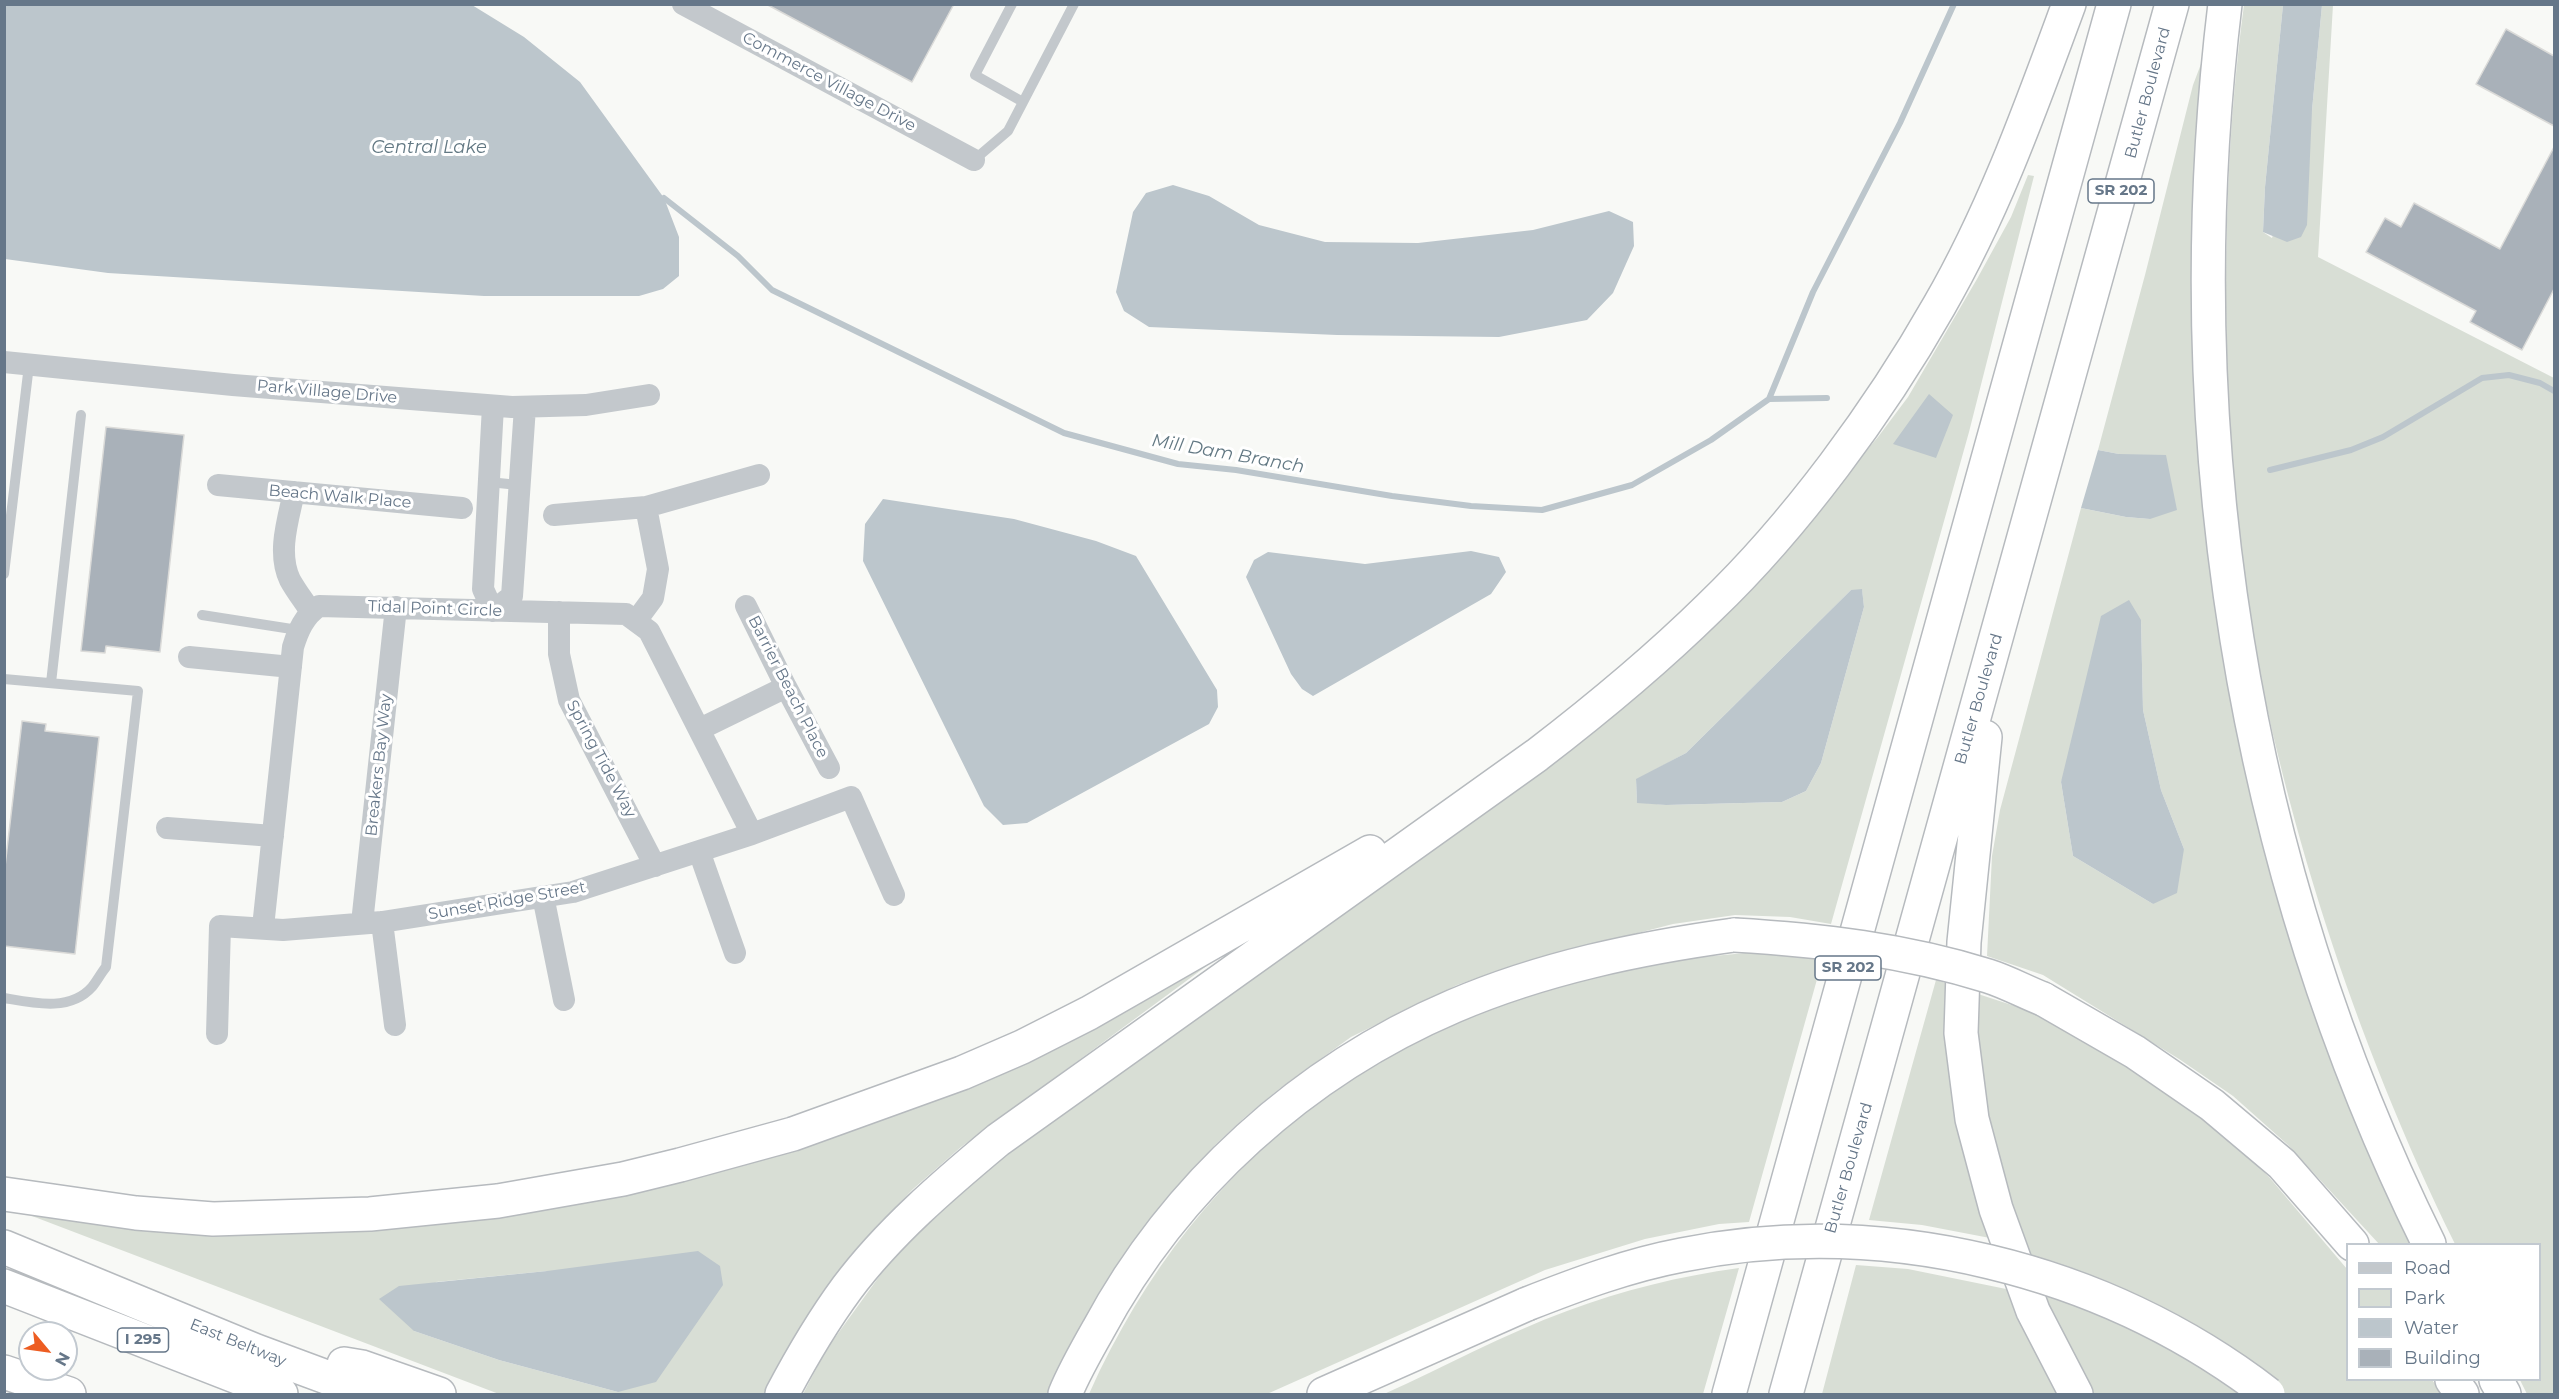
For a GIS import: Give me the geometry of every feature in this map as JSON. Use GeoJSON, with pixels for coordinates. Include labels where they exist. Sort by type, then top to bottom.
{"type":"FeatureCollection","features":[{"type":"Feature","properties":{"kind":"highway"},"geometry":{"type":"LineString","coordinates":[[782,1395],[816,1333],[848,1287],[882,1246],[954,1177],[998,1140],[1537,755],[1596,710],[1710,607],[1762,553],[1856,435],[1940,306],[2006,170],[2069,4]]}},
{"type":"Feature","properties":{"kind":"highway","name":"SR 202"},"geometry":{"type":"LineString","coordinates":[[1729,1395],[2114,4]]}},
{"type":"Feature","properties":{"kind":"highway","name":"Butler Boulevard"},"geometry":{"type":"LineString","coordinates":[[1786,1395],[2172,4]]}},
{"type":"Feature","properties":{"kind":"highway"},"geometry":{"type":"LineString","coordinates":[[2225,4],[2210,176],[2208,317],[2212,424],[2219,515],[2235,631],[2270,807],[2320,983],[2362,1094],[2428,1243]]}},
{"type":"Feature","properties":{"kind":"highway"},"geometry":{"type":"LineString","coordinates":[[1998,631],[1971,852],[1964,942],[1961,1033],[1972,1119],[1996,1209],[2034,1311],[2076,1395]]}},
{"type":"Feature","properties":{"kind":"highway"},"geometry":{"type":"LineString","coordinates":[[4,1194],[136,1213],[213,1219],[370,1214],[498,1201],[623,1179],[735,1151],[793,1134],[906,1094],[962,1073],[1041,1037],[1089,1013],[1537,755]]}},
{"type":"Feature","properties":{"kind":"highway"},"geometry":{"type":"LineString","coordinates":[[1065,1395],[1112,1302],[1166,1225],[1233,1152],[1330,1074],[1415,1024],[1506,986],[1543,974],[1658,946],[1734,935],[1862,946],[1900,953],[1991,977],[2043,999],[2135,1052],[2212,1105],[2282,1164],[2350,1243]]}},
{"type":"Feature","properties":{"kind":"highway"},"geometry":{"type":"LineString","coordinates":[[1324,1395],[1527,1304],[1642,1264],[1722,1248],[1802,1242],[1911,1247],[1952,1253],[2026,1271],[2105,1300],[2167,1328],[2268,1395]]}},
{"type":"Feature","properties":{"kind":"highway","name":"East Beltway"},"geometry":{"type":"LineString","coordinates":[[4,1247],[256,1351],[372,1395]]}},
{"type":"Feature","properties":{"kind":"highway","name":"I 295"},"geometry":{"type":"LineString","coordinates":[[4,1286],[281,1395]]}},
{"type":"Feature","properties":{"kind":"highway"},"geometry":{"type":"LineString","coordinates":[[256,1351],[362,1367],[439,1395]]}},
{"type":"Feature","properties":{"kind":"highway"},"geometry":{"type":"LineString","coordinates":[[4,1372],[69,1395]]}},
{"type":"Feature","properties":{"kind":"highway"},"geometry":{"type":"LineString","coordinates":[[4,1377],[30,1395]]}},
{"type":"Feature","properties":{"kind":"highway"},"geometry":{"type":"LineString","coordinates":[[2452,1381],[2462,1395]]}},
{"type":"Feature","properties":{"kind":"highway"},"geometry":{"type":"LineString","coordinates":[[2497,1381],[2504,1395]]}},
{"type":"Feature","properties":{"kind":"street","name":"Commerce Village Drive"},"geometry":{"type":"LineString","coordinates":[[683,4],[975,160]]}},
{"type":"Feature","properties":{"kind":"street","name":"Park Village Drive"},"geometry":{"type":"LineString","coordinates":[[4,362],[28,366],[493,406],[586,405],[648,395]]}},
{"type":"Feature","properties":{"kind":"street"},"geometry":{"type":"LineString","coordinates":[[493,406],[483,588],[493,611],[512,596],[525,407]]}},
{"type":"Feature","properties":{"kind":"street"},"geometry":{"type":"LineString","coordinates":[[554,515],[646,507],[759,475]]}},
{"type":"Feature","properties":{"kind":"street","name":"Beach Walk Place"},"geometry":{"type":"LineString","coordinates":[[218,485],[462,508]]}},
{"type":"Feature","properties":{"kind":"street"},"geometry":{"type":"LineString","coordinates":[[263,927],[293,647],[305,621],[285,563],[284,541],[294,492]]}},
{"type":"Feature","properties":{"kind":"street"},"geometry":{"type":"LineString","coordinates":[[646,507],[658,569],[653,598],[636,621],[649,631],[752,834]]}},
{"type":"Feature","properties":{"kind":"street","name":"Tidal Point Circle"},"geometry":{"type":"LineString","coordinates":[[305,621],[319,606],[626,614],[636,621]]}},
{"type":"Feature","properties":{"kind":"street","name":"Barrier Beach Place"},"geometry":{"type":"LineString","coordinates":[[746,606],[829,768]]}},
{"type":"Feature","properties":{"kind":"street","name":"Breakers Bay Way"},"geometry":{"type":"LineString","coordinates":[[395,1025],[372,922],[396,607]]}},
{"type":"Feature","properties":{"kind":"street","name":"Spring Tide Way"},"geometry":{"type":"LineString","coordinates":[[559,612],[559,654],[569,700],[655,866]]}},
{"type":"Feature","properties":{"kind":"street"},"geometry":{"type":"LineString","coordinates":[[189,657],[291,668]]}},
{"type":"Feature","properties":{"kind":"street"},"geometry":{"type":"LineString","coordinates":[[700,729],[786,687]]}},
{"type":"Feature","properties":{"kind":"street","name":"Sunset Ridge Street"},"geometry":{"type":"LineString","coordinates":[[217,1034],[220,926],[283,930],[372,922],[573,892],[752,834],[851,797],[894,895]]}},
{"type":"Feature","properties":{"kind":"street"},"geometry":{"type":"LineString","coordinates":[[167,828],[273,836]]}},
{"type":"Feature","properties":{"kind":"street"},"geometry":{"type":"LineString","coordinates":[[699,851],[735,953]]}},
{"type":"Feature","properties":{"kind":"street"},"geometry":{"type":"LineString","coordinates":[[543,896],[564,1000]]}},
{"type":"Feature","properties":{"kind":"lane"},"geometry":{"type":"LineString","coordinates":[[1012,4],[975,75],[1023,102]]}},
{"type":"Feature","properties":{"kind":"lane"},"geometry":{"type":"LineString","coordinates":[[975,160],[1008,131],[1074,4]]}},
{"type":"Feature","properties":{"kind":"lane"},"geometry":{"type":"LineString","coordinates":[[4,574],[28,366]]}},
{"type":"Feature","properties":{"kind":"lane"},"geometry":{"type":"LineString","coordinates":[[51,683],[81,415]]}},
{"type":"Feature","properties":{"kind":"lane"},"geometry":{"type":"LineString","coordinates":[[489,482],[518,485]]}},
{"type":"Feature","properties":{"kind":"lane"},"geometry":{"type":"LineString","coordinates":[[202,615],[305,621]]}},
{"type":"Feature","properties":{"kind":"lane"},"geometry":{"type":"LineString","coordinates":[[4,679],[138,691],[106,967],[91,988],[73,1000],[44,1005],[4,998]]}},
{"type":"Feature","properties":{"kind":"green space"},"geometry":{"type":"Polygon","coordinates":[[[2244,5],[2283,5],[2265,187],[2263,232],[2272,238],[2312,110],[2322,5],[2333,5],[2318,257],[2554,378],[2554,1394],[2527,1394],[2520,1381],[2541,1381],[2541,1243],[2455,1243],[2385,1087],[2354,1006],[2300,840],[2278,755],[2259,671],[2244,587],[2234,503],[2229,419],[2226,318],[2228,184],[2244,5]]]}},
{"type":"Feature","properties":{"kind":"green space"},"geometry":{"type":"Polygon","coordinates":[[[2212,35],[2224,629],[2417,1243],[2378,1243],[2288,1145],[2233,1096],[2179,1059],[2043,975],[1987,956],[1992,856],[2000,810],[2081,508],[2126,517],[2150,519],[2119,454],[2098,450],[2193,85],[2212,35]],[[2141,620],[2061,782],[2073,856],[2153,904],[2184,849],[2161,790],[2143,710],[2141,620]]]}},
{"type":"Feature","properties":{"kind":"green space"},"geometry":{"type":"Polygon","coordinates":[[[2028,175],[2034,176],[1969,432],[1831,924],[1790,917],[1735,915],[1673,924],[1521,963],[1457,985],[1351,1037],[1279,1089],[1244,1118],[1215,1145],[1151,1219],[1052,1394],[803,1394],[826,1350],[881,1274],[905,1246],[948,1204],[1014,1149],[1203,1005],[1794,535],[1878,437],[1908,397],[2011,217],[2028,175]],[[1851,590],[1686,753],[1636,780],[1637,802],[1666,805],[1782,802],[1806,791],[1821,763],[1864,607],[1862,590],[1851,590]]]}},
{"type":"Feature","properties":{"kind":"green space"},"geometry":{"type":"Polygon","coordinates":[[[1755,952],[1823,958],[1749,1222],[1719,1224],[1645,1239],[1545,1270],[1267,1394],[1089,1394],[1135,1306],[1189,1228],[1250,1160],[1319,1102],[1395,1054],[1479,1014],[1568,984],[1665,962],[1755,952]]]}},
{"type":"Feature","properties":{"kind":"green space"},"geometry":{"type":"Polygon","coordinates":[[[1209,954],[1212,962],[961,1147],[913,1189],[874,1230],[848,1262],[766,1394],[499,1394],[32,1216],[37,1210],[179,1225],[664,1177],[1209,954]],[[547,1271],[436,1282],[414,1331],[499,1360],[618,1392],[547,1271]]]}},
{"type":"Feature","properties":{"kind":"green space"},"geometry":{"type":"Polygon","coordinates":[[[1936,980],[1952,985],[1990,1238],[1922,1225],[1869,1220],[1936,980]]]}},
{"type":"Feature","properties":{"kind":"green space"},"geometry":{"type":"Polygon","coordinates":[[[1975,993],[2027,1010],[2071,1031],[2159,1085],[2228,1137],[2269,1177],[2346,1268],[2346,1381],[2433,1381],[2443,1394],[2094,1394],[2048,1308],[1998,1178],[1975,1039],[1975,993]]]}},
{"type":"Feature","properties":{"kind":"green space"},"geometry":{"type":"Polygon","coordinates":[[[1856,1265],[1908,1269],[2016,1291],[2067,1394],[1822,1394],[1856,1265]]]}},
{"type":"Feature","properties":{"kind":"green space"},"geometry":{"type":"Polygon","coordinates":[[[1739,1268],[1703,1394],[1384,1394],[1520,1330],[1588,1303],[1695,1275],[1739,1268]]]}},
{"type":"Feature","properties":{"kind":"water","name":"Central Lake"},"geometry":{"type":"Polygon","coordinates":[[[5,4],[472,5],[524,37],[580,82],[664,198],[679,237],[679,276],[663,289],[639,296],[484,296],[108,273],[5,259],[5,4]]]}},
{"type":"Feature","properties":{"kind":"water"},"geometry":{"type":"Polygon","coordinates":[[[2283,5],[2322,5],[2312,110],[2307,225],[2301,237],[2287,242],[2263,232],[2265,187],[2283,5]]]}},
{"type":"Feature","properties":{"kind":"water"},"geometry":{"type":"Polygon","coordinates":[[[1173,185],[1209,196],[1259,225],[1325,242],[1418,243],[1533,230],[1609,211],[1633,222],[1634,246],[1613,293],[1587,320],[1499,337],[1337,335],[1149,327],[1124,311],[1116,292],[1133,212],[1146,193],[1173,185]]]}},
{"type":"Feature","properties":{"kind":"water"},"geometry":{"type":"Polygon","coordinates":[[[1929,394],[1953,415],[1936,458],[1893,444],[1929,394]]]}},
{"type":"Feature","properties":{"kind":"water"},"geometry":{"type":"Polygon","coordinates":[[[2098,450],[2119,454],[2166,455],[2177,510],[2150,519],[2126,517],[2081,508],[2098,450]]]}},
{"type":"Feature","properties":{"kind":"water"},"geometry":{"type":"Polygon","coordinates":[[[883,499],[1014,519],[1096,541],[1136,556],[1217,690],[1218,707],[1209,724],[1027,823],[1003,825],[984,806],[863,561],[865,524],[883,499]]]}},
{"type":"Feature","properties":{"kind":"water"},"geometry":{"type":"Polygon","coordinates":[[[1471,551],[1499,557],[1506,572],[1491,594],[1313,696],[1302,689],[1291,674],[1246,577],[1254,560],[1268,552],[1365,564],[1471,551]]]}},
{"type":"Feature","properties":{"kind":"water"},"geometry":{"type":"Polygon","coordinates":[[[1862,589],[1864,607],[1821,763],[1806,791],[1782,802],[1666,805],[1637,803],[1636,779],[1686,753],[1851,590],[1862,589]]]}},
{"type":"Feature","properties":{"kind":"water"},"geometry":{"type":"Polygon","coordinates":[[[2129,600],[2141,620],[2143,710],[2161,790],[2184,849],[2177,893],[2153,904],[2073,856],[2061,782],[2101,616],[2129,600]]]}},
{"type":"Feature","properties":{"kind":"water"},"geometry":{"type":"Polygon","coordinates":[[[698,1251],[720,1266],[723,1285],[656,1382],[618,1392],[499,1360],[414,1331],[379,1299],[399,1286],[547,1271],[698,1251]]]}},
{"type":"Feature","properties":{"kind":"building"},"geometry":{"type":"Polygon","coordinates":[[[766,4],[954,4],[912,82],[766,4]]]}},
{"type":"Feature","properties":{"kind":"building"},"geometry":{"type":"Polygon","coordinates":[[[2506,29],[2554,56],[2554,126],[2476,84],[2506,29]]]}},
{"type":"Feature","properties":{"kind":"building"},"geometry":{"type":"Polygon","coordinates":[[[2554,147],[2554,289],[2522,350],[2470,322],[2476,311],[2366,252],[2385,218],[2401,227],[2414,203],[2500,249],[2554,147]]]}},
{"type":"Feature","properties":{"kind":"building"},"geometry":{"type":"Polygon","coordinates":[[[106,427],[184,435],[160,652],[106,646],[105,653],[81,651],[106,427]]]}},
{"type":"Feature","properties":{"kind":"building"},"geometry":{"type":"Polygon","coordinates":[[[22,721],[46,724],[45,731],[99,737],[75,954],[4,946],[4,875],[22,721]]]}},
{"type":"Feature","properties":{"kind":"waterway"},"geometry":{"type":"LineString","coordinates":[[1769,399],[1813,292],[1900,123],[1954,4]]}},
{"type":"Feature","properties":{"kind":"waterway","name":"Mill Dam Branch"},"geometry":{"type":"LineString","coordinates":[[664,198],[738,256],[772,290],[1064,433],[1178,464],[1236,470],[1392,496],[1471,506],[1542,510],[1632,485],[1711,440],[1769,399],[1827,398]]}},
{"type":"Feature","properties":{"kind":"waterway","name":"Mill Dam Branch"},"geometry":{"type":"LineString","coordinates":[[2270,470],[2351,450],[2383,437],[2482,378],[2509,375],[2540,383],[2554,391]]}}]}
